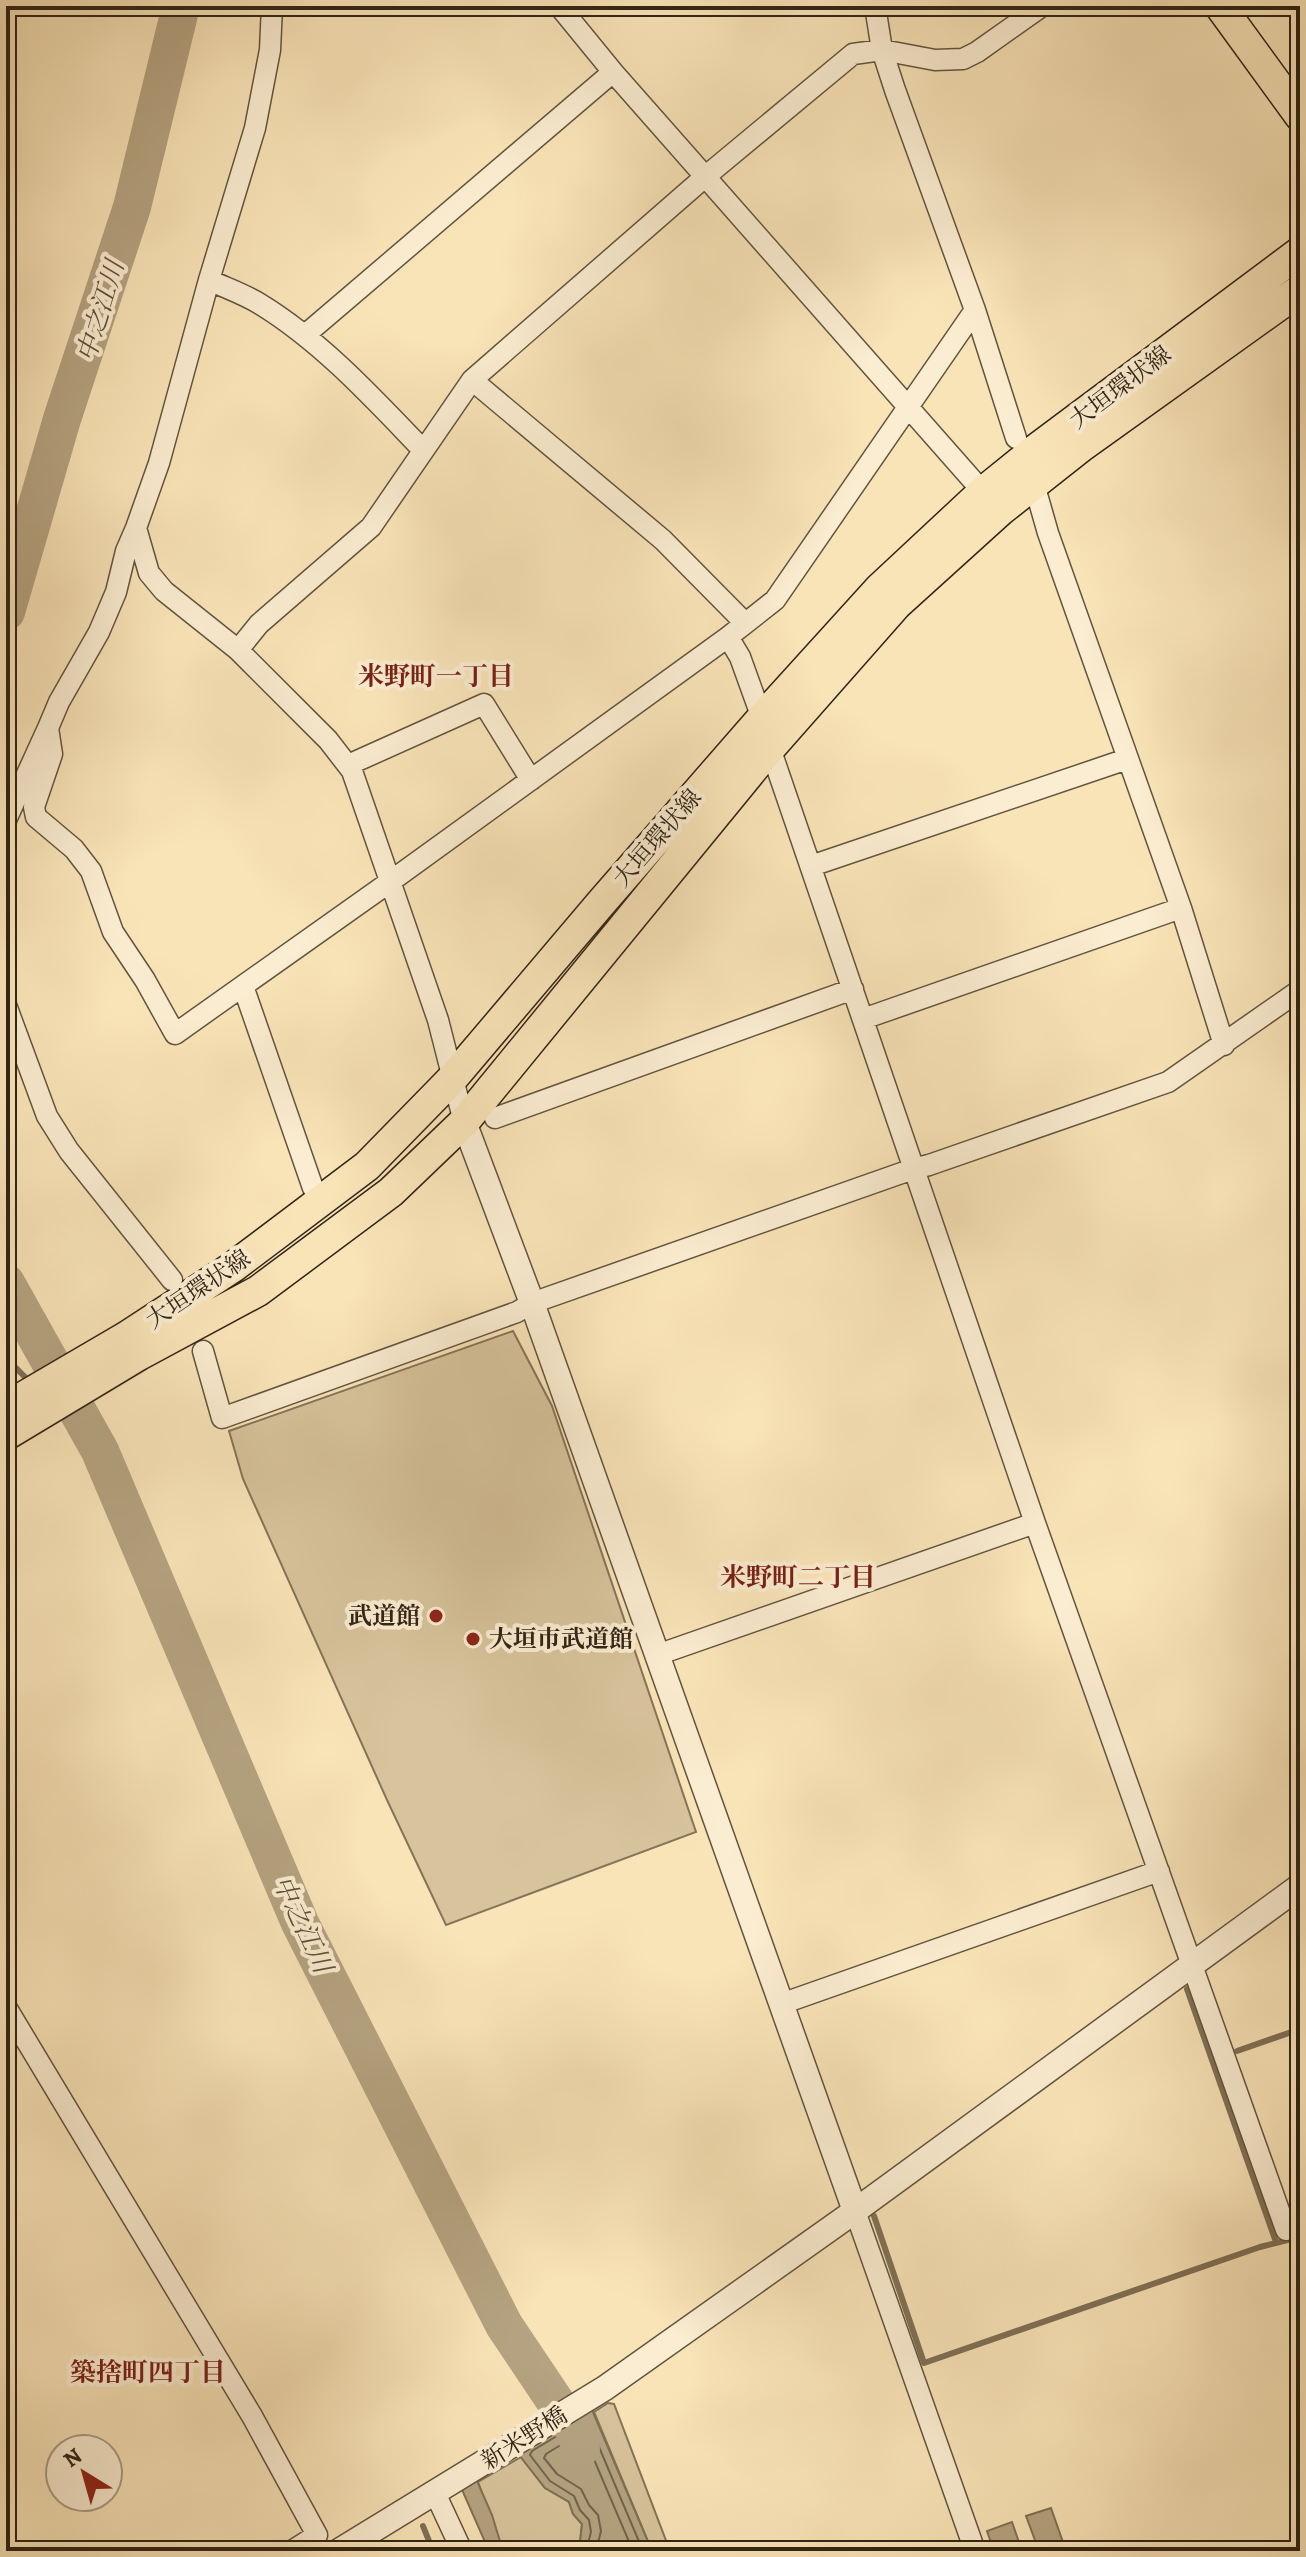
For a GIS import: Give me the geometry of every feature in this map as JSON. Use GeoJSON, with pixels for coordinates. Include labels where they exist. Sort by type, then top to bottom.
{"type":"FeatureCollection","features":[{"type":"Feature","properties":{"kind":"main road"},"geometry":{"type":"LineString","coordinates":[[1220,6],[1300,116]]}},
{"type":"Feature","properties":{"kind":"main road","name":"大垣環状線"},"geometry":{"type":"LineString","coordinates":[[1076,435],[1300,252]]}},
{"type":"Feature","properties":{"kind":"main road","name":"大垣環状線"},"geometry":{"type":"LineString","coordinates":[[6,1435],[133,1346],[367,1166],[451,1080],[762,718],[879,589],[983,492],[1300,290]]}},
{"type":"Feature","properties":{"kind":"main road","name":"大垣環状線"},"geometry":{"type":"LineString","coordinates":[[6,1407],[258,1291],[391,1192],[464,1122],[770,748],[896,605],[1001,510],[1031,463]]}},
{"type":"Feature","properties":{"kind":"street"},"geometry":{"type":"LineString","coordinates":[[6,820],[59,702],[99,632],[116,592],[126,551],[159,463],[255,128],[270,50],[272,6]]}},
{"type":"Feature","properties":{"kind":"street"},"geometry":{"type":"LineString","coordinates":[[559,6],[613,72],[983,492]]}},
{"type":"Feature","properties":{"kind":"street"},"geometry":{"type":"LineString","coordinates":[[875,6],[975,310],[1031,463],[1048,533],[1227,1043]]}},
{"type":"Feature","properties":{"kind":"street"},"geometry":{"type":"LineString","coordinates":[[238,650],[259,624],[371,527],[472,380],[706,176],[853,54],[890,52],[935,60],[963,59],[1042,6]]}},
{"type":"Feature","properties":{"kind":"street"},"geometry":{"type":"LineString","coordinates":[[305,335],[613,72]]}},
{"type":"Feature","properties":{"kind":"street"},"geometry":{"type":"LineString","coordinates":[[209,280],[258,303],[305,335],[423,450]]}},
{"type":"Feature","properties":{"kind":"street"},"geometry":{"type":"LineString","coordinates":[[48,728],[52,754],[34,807],[36,817],[74,849],[91,871],[113,932],[145,980],[175,1034],[531,780],[775,600],[975,310]]}},
{"type":"Feature","properties":{"kind":"street"},"geometry":{"type":"LineString","coordinates":[[472,380],[663,540],[745,623]]}},
{"type":"Feature","properties":{"kind":"street"},"geometry":{"type":"LineString","coordinates":[[136,528],[149,573],[164,591],[238,650],[328,740],[352,771],[438,1020],[464,1122],[532,1303],[975,2551]]}},
{"type":"Feature","properties":{"kind":"street"},"geometry":{"type":"LineString","coordinates":[[728,637],[740,657],[762,718]]}},
{"type":"Feature","properties":{"kind":"street"},"geometry":{"type":"LineString","coordinates":[[348,765],[484,704],[531,780]]}},
{"type":"Feature","properties":{"kind":"street"},"geometry":{"type":"LineString","coordinates":[[770,748],[1035,1523],[1286,2230],[1300,2225]]}},
{"type":"Feature","properties":{"kind":"street"},"geometry":{"type":"LineString","coordinates":[[811,866],[1127,759]]}},
{"type":"Feature","properties":{"kind":"street"},"geometry":{"type":"LineString","coordinates":[[863,1019],[1181,908]]}},
{"type":"Feature","properties":{"kind":"street"},"geometry":{"type":"LineString","coordinates":[[243,986],[313,1188]]}},
{"type":"Feature","properties":{"kind":"street"},"geometry":{"type":"LineString","coordinates":[[495,1118],[853,989]]}},
{"type":"Feature","properties":{"kind":"street"},"geometry":{"type":"LineString","coordinates":[[203,1351],[222,1418],[517,1312],[532,1303],[1168,1082],[1300,990]]}},
{"type":"Feature","properties":{"kind":"street"},"geometry":{"type":"LineString","coordinates":[[6,1005],[47,1116],[69,1151],[172,1280]]}},
{"type":"Feature","properties":{"kind":"street"},"geometry":{"type":"LineString","coordinates":[[657,1655],[1035,1523]]}},
{"type":"Feature","properties":{"kind":"street"},"geometry":{"type":"LineString","coordinates":[[781,2004],[1159,1871]]}},
{"type":"Feature","properties":{"kind":"street","name":"新米野橋"},"geometry":{"type":"LineString","coordinates":[[339,2551],[605,2388],[855,2211],[1300,1886]]}},
{"type":"Feature","properties":{"kind":"street"},"geometry":{"type":"LineString","coordinates":[[6,2007],[252,2416],[317,2535],[292,2551]]}},
{"type":"Feature","properties":{"kind":"street"},"geometry":{"type":"LineString","coordinates":[[439,2490],[462,2551]]}},
{"type":"Feature","properties":{"kind":"shaded area","name":"大垣市武道館"},"geometry":{"type":"Polygon","coordinates":[[[513,1331],[552,1406],[696,1832],[446,1925],[243,1479],[229,1431],[513,1331]]]}},
{"type":"Feature","properties":{"kind":"shaded area"},"geometry":{"type":"Polygon","coordinates":[[[608,2403],[614,2404],[670,2551],[652,2551],[594,2412],[608,2403]]]}},
{"type":"Feature","properties":{"kind":"shaded area"},"geometry":{"type":"Polygon","coordinates":[[[521,2457],[545,2488],[569,2502],[573,2514],[582,2524],[579,2551],[503,2551],[478,2482],[521,2457]]]}},
{"type":"Feature","properties":{"kind":"water"},"geometry":{"type":"Polygon","coordinates":[[[590,2405],[652,2551],[579,2551],[582,2524],[573,2514],[569,2502],[545,2488],[516,2451],[590,2405]]]}},
{"type":"Feature","properties":{"kind":"water"},"geometry":{"type":"Polygon","coordinates":[[[474,2474],[503,2551],[489,2551],[459,2483],[474,2474]]]}},
{"type":"Feature","properties":{"kind":"water"},"geometry":{"type":"Polygon","coordinates":[[[1051,2508],[1064,2545],[1039,2551],[1026,2516],[1051,2508]]]}},
{"type":"Feature","properties":{"kind":"water"},"geometry":{"type":"Polygon","coordinates":[[[1012,2522],[1022,2551],[994,2551],[987,2531],[1012,2522]]]}},
{"type":"Feature","properties":{"kind":"waterway","name":"中之江川"},"geometry":{"type":"LineString","coordinates":[[6,612],[62,419],[132,207],[181,6]]}},
{"type":"Feature","properties":{"kind":"waterway","name":"中之江川"},"geometry":{"type":"LineString","coordinates":[[6,1283],[100,1451],[300,1923],[504,2325],[573,2428],[581,2448]]}},
{"type":"Feature","properties":{"kind":"waterway"},"geometry":{"type":"LineString","coordinates":[[6,1358],[32,1384]]}},
{"type":"Feature","properties":{"kind":"waterway"},"geometry":{"type":"LineString","coordinates":[[60,1411],[100,1451]]}},
{"type":"Feature","properties":{"kind":"waterway"},"geometry":{"type":"LineString","coordinates":[[1187,1989],[1276,2242]]}},
{"type":"Feature","properties":{"kind":"waterway"},"geometry":{"type":"LineString","coordinates":[[1237,2051],[1300,2029]]}},
{"type":"Feature","properties":{"kind":"waterway"},"geometry":{"type":"LineString","coordinates":[[874,2216],[924,2363],[1260,2247],[1300,2237]]}},
{"type":"Feature","properties":{"kind":"waterway"},"geometry":{"type":"LineString","coordinates":[[423,2526],[433,2551]]}},
{"type":"Feature","properties":{"kind":"place","name":"武道館"},"geometry":{"type":"Point","coordinates":[436,1616]}},
{"type":"Feature","properties":{"kind":"place","name":"大垣市武道館"},"geometry":{"type":"Point","coordinates":[473,1639]}},
{"type":"Feature","properties":{"kind":"district","name":"米野町一丁目"},"geometry":{"type":"Point","coordinates":[436,676]}},
{"type":"Feature","properties":{"kind":"district","name":"米野町二丁目"},"geometry":{"type":"Point","coordinates":[798,1577]}},
{"type":"Feature","properties":{"kind":"district","name":"築捨町四丁目"},"geometry":{"type":"Point","coordinates":[148,2372]}}]}
